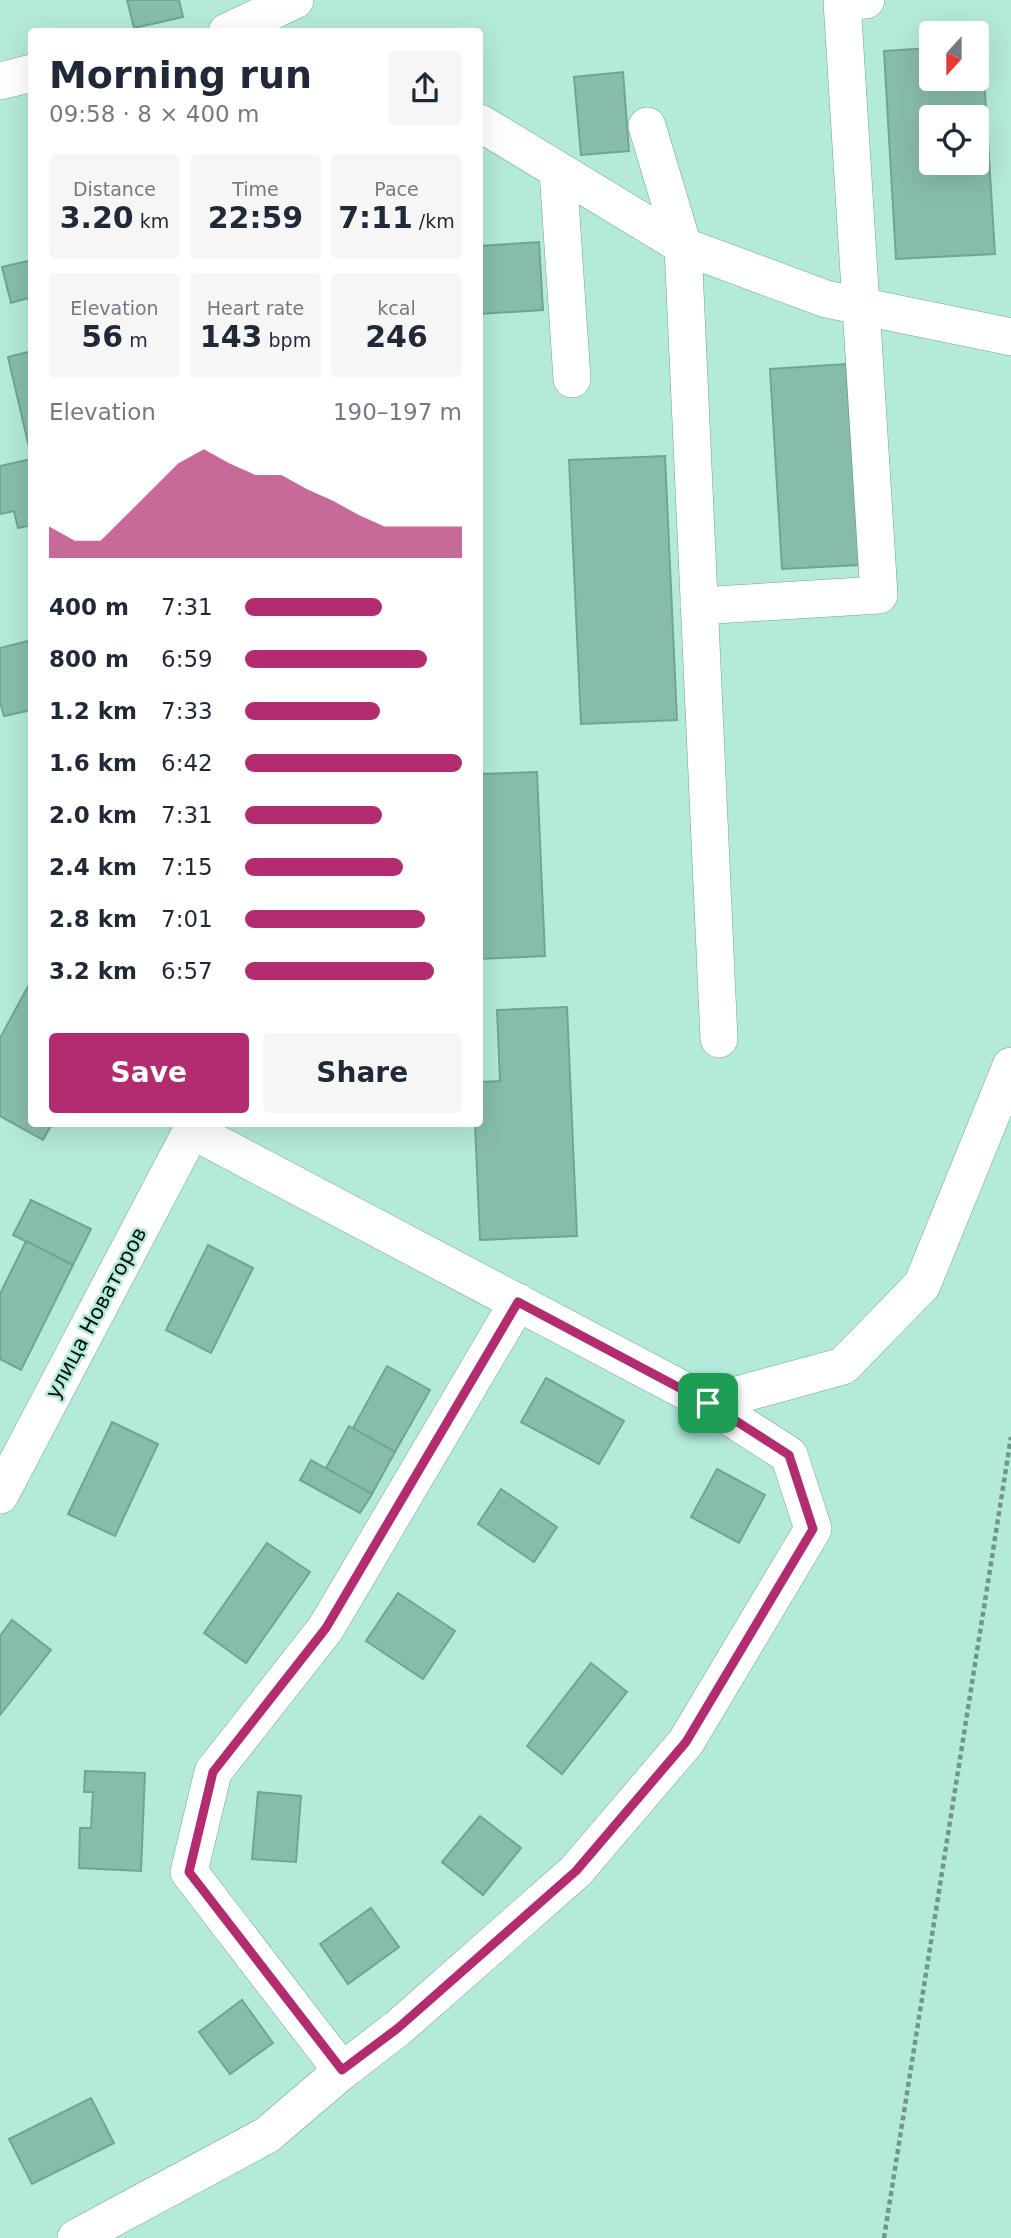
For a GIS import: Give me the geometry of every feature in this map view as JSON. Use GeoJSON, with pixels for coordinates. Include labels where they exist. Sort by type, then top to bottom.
{"type":"FeatureCollection","features":[{"type":"Feature","properties":{"kind":"street"},"geometry":{"type":"LineString","coordinates":[[236,28],[295,0]]}},
{"type":"Feature","properties":{"kind":"street"},"geometry":{"type":"LineString","coordinates":[[699,606],[879,595],[842,1],[866,0]]}},
{"type":"Feature","properties":{"kind":"street"},"geometry":{"type":"LineString","coordinates":[[0,81],[28,74]]}},
{"type":"Feature","properties":{"kind":"street"},"geometry":{"type":"LineString","coordinates":[[483,124],[683,246],[826,299],[1011,337]]}},
{"type":"Feature","properties":{"kind":"street"},"geometry":{"type":"LineString","coordinates":[[647,126],[683,246],[719,1039]]}},
{"type":"Feature","properties":{"kind":"street"},"geometry":{"type":"LineString","coordinates":[[558,171],[572,379]]}},
{"type":"Feature","properties":{"kind":"street"},"geometry":{"type":"LineString","coordinates":[[708,1403],[843,1366],[922,1286],[1011,1066]]}},
{"type":"Feature","properties":{"kind":"street"},"geometry":{"type":"LineString","coordinates":[[76,2238],[267,2135],[342,2070],[398,2028],[576,1871],[686,1742],[813,1529],[789,1455],[708,1403],[194,1127]]}},
{"type":"Feature","properties":{"kind":"street","name":"улица Новаторов"},"geometry":{"type":"LineString","coordinates":[[0,1495],[194,1127]]}},
{"type":"Feature","properties":{"kind":"street"},"geometry":{"type":"LineString","coordinates":[[342,2070],[189,1872],[213,1772],[326,1628],[518,1302]]}},
{"type":"Feature","properties":{"kind":"path"},"geometry":{"type":"LineString","coordinates":[[884,2238],[1011,1437]]}},
{"type":"Feature","properties":{"kind":"building"},"geometry":{"type":"Polygon","coordinates":[[[127,0],[179,0],[183,17],[134,28],[127,0]]]}},
{"type":"Feature","properties":{"kind":"building"},"geometry":{"type":"Polygon","coordinates":[[[919,49],[919,91],[985,91],[986,105],[919,105],[919,175],[989,175],[989,158],[995,254],[896,259],[884,51],[919,49]]]}},
{"type":"Feature","properties":{"kind":"building"},"geometry":{"type":"Polygon","coordinates":[[[623,72],[629,151],[581,155],[574,77],[623,72]]]}},
{"type":"Feature","properties":{"kind":"building"},"geometry":{"type":"Polygon","coordinates":[[[539,242],[543,310],[483,314],[483,246],[539,242]]]}},
{"type":"Feature","properties":{"kind":"building"},"geometry":{"type":"Polygon","coordinates":[[[28,261],[28,298],[11,303],[2,267],[28,261]]]}},
{"type":"Feature","properties":{"kind":"building"},"geometry":{"type":"Polygon","coordinates":[[[28,352],[28,443],[8,357],[28,352]]]}},
{"type":"Feature","properties":{"kind":"building"},"geometry":{"type":"Polygon","coordinates":[[[846,364],[859,565],[782,569],[770,369],[846,364]]]}},
{"type":"Feature","properties":{"kind":"building"},"geometry":{"type":"Polygon","coordinates":[[[665,456],[677,720],[581,724],[569,460],[665,456]]]}},
{"type":"Feature","properties":{"kind":"building"},"geometry":{"type":"Polygon","coordinates":[[[28,460],[28,526],[18,528],[14,511],[0,514],[0,466],[28,460]]]}},
{"type":"Feature","properties":{"kind":"building"},"geometry":{"type":"Polygon","coordinates":[[[28,641],[28,711],[4,716],[0,702],[0,648],[28,641]]]}},
{"type":"Feature","properties":{"kind":"building"},"geometry":{"type":"Polygon","coordinates":[[[537,772],[545,956],[483,959],[483,774],[537,772]]]}},
{"type":"Feature","properties":{"kind":"building"},"geometry":{"type":"Polygon","coordinates":[[[28,986],[28,1127],[50,1127],[43,1140],[0,1116],[0,1038],[28,986]]]}},
{"type":"Feature","properties":{"kind":"building"},"geometry":{"type":"Polygon","coordinates":[[[567,1007],[577,1236],[480,1240],[475,1127],[483,1127],[483,1082],[500,1081],[497,1010],[567,1007]]]}},
{"type":"Feature","properties":{"kind":"building"},"geometry":{"type":"Polygon","coordinates":[[[31,1200],[91,1229],[73,1265],[13,1235],[31,1200]]]}},
{"type":"Feature","properties":{"kind":"building"},"geometry":{"type":"Polygon","coordinates":[[[26,1241],[73,1265],[21,1370],[0,1359],[0,1294],[26,1241]]]}},
{"type":"Feature","properties":{"kind":"building"},"geometry":{"type":"Polygon","coordinates":[[[208,1245],[253,1268],[211,1353],[166,1330],[208,1245]]]}},
{"type":"Feature","properties":{"kind":"building"},"geometry":{"type":"Polygon","coordinates":[[[387,1366],[430,1390],[395,1452],[353,1428],[387,1366]]]}},
{"type":"Feature","properties":{"kind":"building"},"geometry":{"type":"Polygon","coordinates":[[[546,1378],[624,1421],[599,1464],[521,1422],[546,1378]]]}},
{"type":"Feature","properties":{"kind":"building"},"geometry":{"type":"Polygon","coordinates":[[[112,1422],[158,1444],[115,1536],[68,1514],[112,1422]]]}},
{"type":"Feature","properties":{"kind":"building"},"geometry":{"type":"Polygon","coordinates":[[[349,1426],[395,1452],[372,1494],[326,1468],[349,1426]]]}},
{"type":"Feature","properties":{"kind":"building"},"geometry":{"type":"Polygon","coordinates":[[[311,1460],[372,1494],[360,1513],[300,1480],[311,1460]]]}},
{"type":"Feature","properties":{"kind":"building"},"geometry":{"type":"Polygon","coordinates":[[[717,1469],[765,1495],[739,1543],[691,1517],[717,1469]]]}},
{"type":"Feature","properties":{"kind":"building"},"geometry":{"type":"Polygon","coordinates":[[[501,1489],[557,1527],[534,1562],[478,1524],[501,1489]]]}},
{"type":"Feature","properties":{"kind":"building"},"geometry":{"type":"Polygon","coordinates":[[[267,1543],[310,1572],[246,1663],[204,1633],[267,1543]]]}},
{"type":"Feature","properties":{"kind":"building"},"geometry":{"type":"Polygon","coordinates":[[[398,1593],[455,1631],[423,1679],[366,1641],[398,1593]]]}},
{"type":"Feature","properties":{"kind":"building"},"geometry":{"type":"Polygon","coordinates":[[[12,1620],[51,1650],[0,1715],[0,1636],[12,1620]]]}},
{"type":"Feature","properties":{"kind":"building"},"geometry":{"type":"Polygon","coordinates":[[[591,1663],[627,1692],[562,1774],[527,1746],[591,1663]]]}},
{"type":"Feature","properties":{"kind":"building"},"geometry":{"type":"Polygon","coordinates":[[[85,1771],[145,1773],[141,1871],[79,1868],[80,1828],[91,1828],[93,1792],[84,1792],[85,1771]]]}},
{"type":"Feature","properties":{"kind":"building"},"geometry":{"type":"Polygon","coordinates":[[[258,1792],[301,1796],[296,1862],[252,1859],[258,1792]]]}},
{"type":"Feature","properties":{"kind":"building"},"geometry":{"type":"Polygon","coordinates":[[[480,1816],[521,1848],[483,1895],[442,1862],[480,1816]]]}},
{"type":"Feature","properties":{"kind":"building"},"geometry":{"type":"Polygon","coordinates":[[[371,1908],[399,1947],[348,1984],[320,1944],[371,1908]]]}},
{"type":"Feature","properties":{"kind":"building"},"geometry":{"type":"Polygon","coordinates":[[[242,2000],[273,2043],[230,2074],[199,2032],[242,2000]]]}},
{"type":"Feature","properties":{"kind":"building"},"geometry":{"type":"Polygon","coordinates":[[[91,2098],[114,2143],[32,2184],[9,2139],[91,2098]]]}},
{"type":"Feature","properties":{"kind":"route"},"geometry":{"type":"LineString","coordinates":[[518,1302],[708,1403],[789,1455],[813,1529],[686,1742],[576,1871],[398,2028],[342,2070],[189,1872],[213,1772],[326,1628],[518,1302]]}}]}
